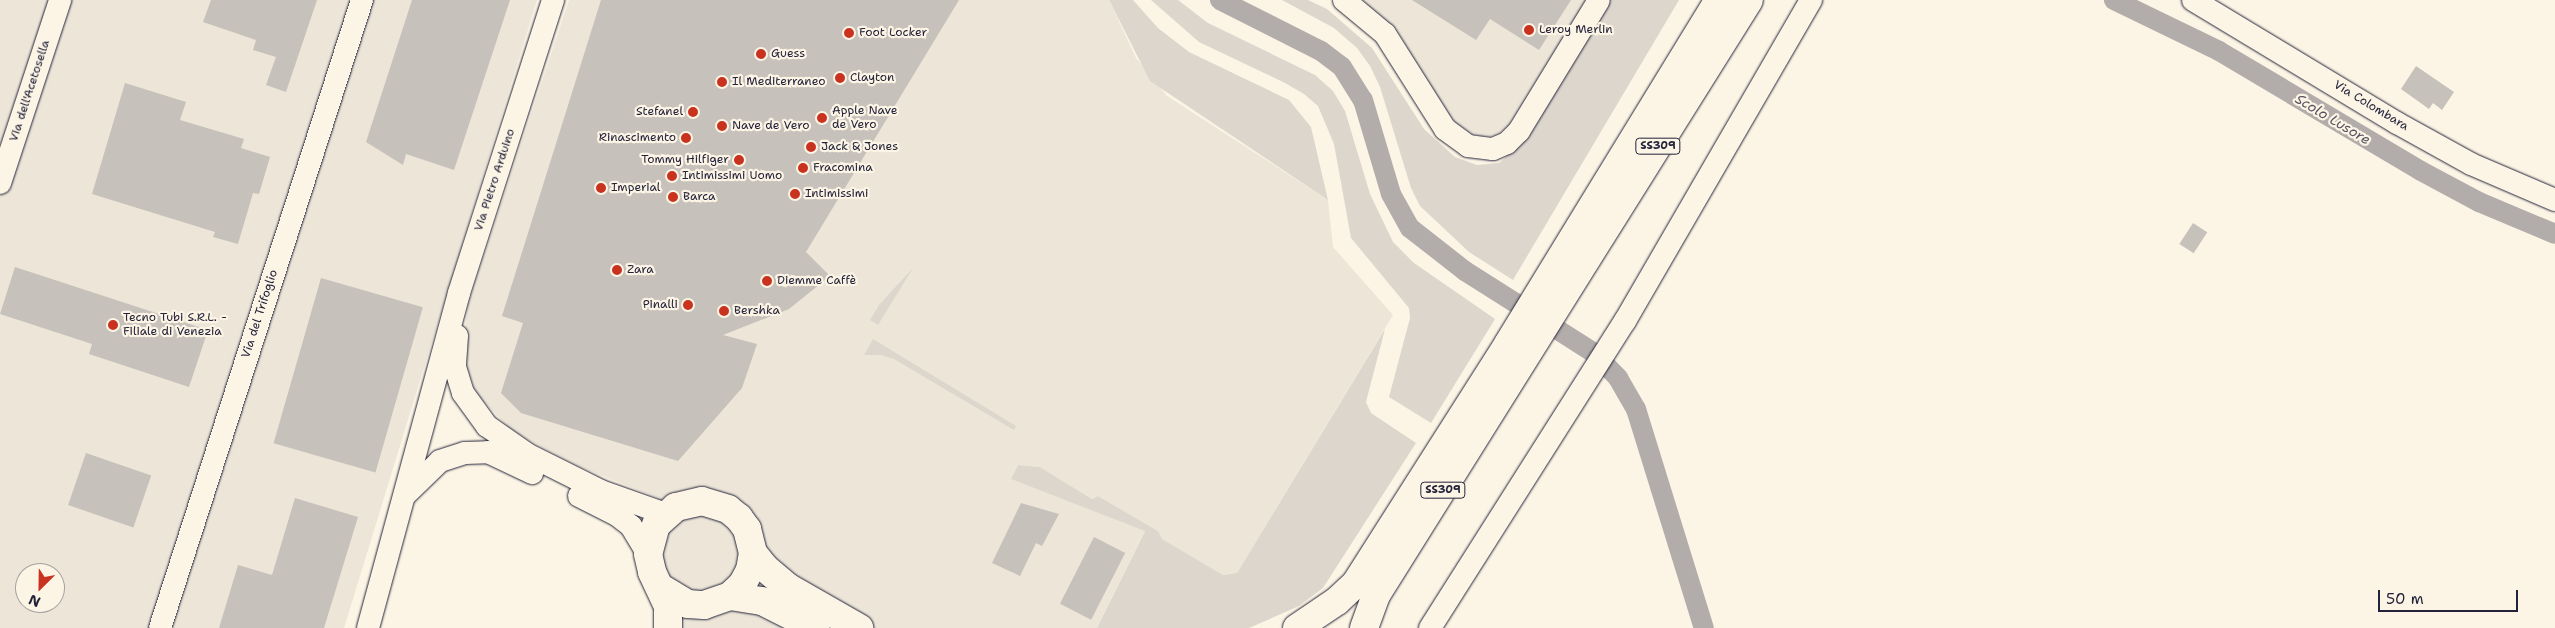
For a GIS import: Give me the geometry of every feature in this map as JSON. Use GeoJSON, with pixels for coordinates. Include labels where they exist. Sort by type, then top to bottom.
{"type":"FeatureCollection","features":[{"type":"Feature","properties":{"kind":"main road","name":"SS309"},"geometry":{"type":"LineString","coordinates":[[1364,628],[1376,595],[1557,287],[1719,0]]}},
{"type":"Feature","properties":{"kind":"main road","name":"SS309"},"geometry":{"type":"LineString","coordinates":[[1557,287],[1749,0]]}},
{"type":"Feature","properties":{"kind":"main road","name":"SS309"},"geometry":{"type":"LineString","coordinates":[[1297,628],[1337,601],[1356,583],[1519,350]]}},
{"type":"Feature","properties":{"kind":"main road"},"geometry":{"type":"LineString","coordinates":[[668,628],[668,607],[661,588],[652,572],[648,554],[656,525],[666,514],[689,502],[716,503],[728,509],[743,523],[753,553],[765,568],[789,588],[859,628]]}},
{"type":"Feature","properties":{"kind":"main road"},"geometry":{"type":"LineString","coordinates":[[661,588],[673,598],[696,605],[718,602],[730,596],[742,585],[750,570],[753,553]]}},
{"type":"Feature","properties":{"kind":"main road"},"geometry":{"type":"LineString","coordinates":[[730,596],[762,601],[816,628]]}},
{"type":"Feature","properties":{"kind":"street","name":"Via dell'Acetosella"},"geometry":{"type":"LineString","coordinates":[[0,183],[60,0]]}},
{"type":"Feature","properties":{"kind":"street","name":"Via del Trifoglio"},"geometry":{"type":"LineString","coordinates":[[160,628],[362,0]]}},
{"type":"Feature","properties":{"kind":"street","name":"Via Pietro Arduino"},"geometry":{"type":"LineString","coordinates":[[368,628],[459,293],[553,0]]}},
{"type":"Feature","properties":{"kind":"street"},"geometry":{"type":"LineString","coordinates":[[1344,0],[1384,34],[1445,129],[1468,146],[1493,149],[1507,143],[1519,131],[1599,0]]}},
{"type":"Feature","properties":{"kind":"street"},"geometry":{"type":"LineString","coordinates":[[1430,628],[1621,326],[1811,0]]}},
{"type":"Feature","properties":{"kind":"street","name":"Via Colombara"},"geometry":{"type":"LineString","coordinates":[[2193,0],[2405,128],[2471,164],[2555,200]]}},
{"type":"Feature","properties":{"kind":"street"},"geometry":{"type":"LineString","coordinates":[[459,293],[461,317],[455,344],[455,367],[463,393],[476,414],[511,444],[528,454],[601,490],[666,514]]}},
{"type":"Feature","properties":{"kind":"street"},"geometry":{"type":"LineString","coordinates":[[440,360],[465,415],[482,439],[499,456]]}},
{"type":"Feature","properties":{"kind":"street"},"geometry":{"type":"LineString","coordinates":[[404,496],[440,461],[476,451],[499,456],[617,515],[631,526],[648,554]]}},
{"type":"Feature","properties":{"kind":"shaded area"},"geometry":{"type":"Polygon","coordinates":[[[0,0],[537,0],[344,628],[0,628],[0,0]]]}},
{"type":"Feature","properties":{"kind":"shaded area"},"geometry":{"type":"Polygon","coordinates":[[[569,0],[1109,0],[1136,58],[1167,96],[1328,200],[1333,247],[1393,315],[1237,573],[1223,575],[1161,539],[1158,531],[1098,496],[1092,499],[1040,467],[1018,465],[1011,479],[1145,530],[1097,628],[677,628],[647,533],[658,498],[578,466],[513,432],[476,393],[462,355],[468,304],[569,0]]]}},
{"type":"Feature","properties":{"kind":"shaded area"},"geometry":{"type":"Polygon","coordinates":[[[1109,0],[1133,0],[1158,28],[1189,52],[1289,100],[1311,127],[1328,200],[1150,81],[1109,0]]]}},
{"type":"Feature","properties":{"kind":"shaded area"},"geometry":{"type":"Polygon","coordinates":[[[1151,0],[1178,0],[1208,23],[1315,75],[1333,91],[1345,111],[1370,194],[1393,242],[1414,263],[1495,319],[1431,423],[1389,397],[1410,318],[1409,308],[1351,238],[1334,144],[1318,106],[1304,94],[1285,83],[1199,42],[1151,0]]]}},
{"type":"Feature","properties":{"kind":"shaded area"},"geometry":{"type":"Polygon","coordinates":[[[1282,0],[1308,0],[1327,9],[1372,48],[1424,129],[1455,157],[1477,165],[1499,163],[1519,146],[1610,0],[1679,0],[1513,280],[1469,252],[1420,206],[1411,188],[1380,87],[1370,66],[1357,48],[1334,28],[1282,0]]]}},
{"type":"Feature","properties":{"kind":"shaded area"},"geometry":{"type":"Polygon","coordinates":[[[1362,0],[1588,0],[1509,127],[1495,135],[1482,137],[1464,131],[1447,114],[1399,35],[1362,0]]]}},
{"type":"Feature","properties":{"kind":"shaded area"},"geometry":{"type":"Polygon","coordinates":[[[913,268],[878,325],[870,320],[879,305],[913,268]]]}},
{"type":"Feature","properties":{"kind":"shaded area"},"geometry":{"type":"Polygon","coordinates":[[[1385,329],[1366,402],[1371,413],[1416,443],[1323,588],[1299,606],[1249,628],[1097,628],[1145,531],[1011,479],[1018,465],[1040,467],[1092,499],[1098,496],[1158,531],[1162,539],[1223,575],[1237,573],[1385,329]]]}},
{"type":"Feature","properties":{"kind":"shaded area"},"geometry":{"type":"Polygon","coordinates":[[[873,339],[1016,426],[1014,430],[894,359],[881,355],[864,355],[873,339]]]}},
{"type":"Feature","properties":{"kind":"building"},"geometry":{"type":"Polygon","coordinates":[[[211,0],[317,0],[286,92],[266,85],[276,57],[253,50],[256,40],[203,22],[211,0]]]}},
{"type":"Feature","properties":{"kind":"building"},"geometry":{"type":"Polygon","coordinates":[[[412,0],[510,0],[454,170],[406,154],[403,165],[366,142],[412,0]]]}},
{"type":"Feature","properties":{"kind":"building","name":"Nave de Vero"},"geometry":{"type":"Polygon","coordinates":[[[601,0],[959,0],[806,252],[830,276],[789,309],[723,335],[757,344],[742,388],[678,461],[521,413],[501,393],[523,323],[502,316],[601,0]]]}},
{"type":"Feature","properties":{"kind":"building","name":"Leroy Merlin"},"geometry":{"type":"Polygon","coordinates":[[[1412,0],[1571,0],[1539,50],[1490,19],[1476,40],[1412,0]]]}},
{"type":"Feature","properties":{"kind":"building"},"geometry":{"type":"Polygon","coordinates":[[[2416,66],[2454,92],[2442,110],[2433,103],[2429,109],[2401,89],[2416,66]]]}},
{"type":"Feature","properties":{"kind":"building"},"geometry":{"type":"Polygon","coordinates":[[[125,83],[186,102],[180,120],[244,139],[241,148],[270,157],[259,194],[253,193],[238,244],[213,237],[215,232],[92,194],[125,83]]]}},
{"type":"Feature","properties":{"kind":"building"},"geometry":{"type":"Polygon","coordinates":[[[2193,223],[2207,232],[2194,253],[2179,244],[2193,223]]]}},
{"type":"Feature","properties":{"kind":"building","name":"Tecno Tubi S.R.L. - Filiale di Venezia"},"geometry":{"type":"Polygon","coordinates":[[[15,267],[208,330],[189,387],[89,354],[92,344],[0,314],[15,267]]]}},
{"type":"Feature","properties":{"kind":"building"},"geometry":{"type":"Polygon","coordinates":[[[321,278],[423,307],[375,473],[274,443],[321,278]]]}},
{"type":"Feature","properties":{"kind":"building"},"geometry":{"type":"Polygon","coordinates":[[[86,453],[151,475],[133,527],[68,505],[86,453]]]}},
{"type":"Feature","properties":{"kind":"building"},"geometry":{"type":"Polygon","coordinates":[[[295,498],[358,517],[324,628],[219,628],[238,565],[272,575],[295,498]]]}},
{"type":"Feature","properties":{"kind":"building"},"geometry":{"type":"Polygon","coordinates":[[[1021,503],[1059,514],[1042,546],[1036,543],[1020,576],[992,563],[1021,503]]]}},
{"type":"Feature","properties":{"kind":"building"},"geometry":{"type":"Polygon","coordinates":[[[1094,537],[1125,553],[1091,620],[1060,604],[1094,537]]]}},
{"type":"Feature","properties":{"kind":"waterway"},"geometry":{"type":"LineString","coordinates":[[1220,0],[1321,51],[1342,67],[1363,100],[1391,194],[1410,228],[1465,271],[1594,353],[1618,378],[1636,409],[1704,628]]}},
{"type":"Feature","properties":{"kind":"waterway","name":"Scolo Lusore"},"geometry":{"type":"LineString","coordinates":[[2114,0],[2219,51],[2421,171],[2479,202],[2555,234]]}},
{"type":"Feature","properties":{"kind":"place","name":"Leroy Merlin"},"geometry":{"type":"Point","coordinates":[1529,30]}},
{"type":"Feature","properties":{"kind":"place","name":"Foot Locker"},"geometry":{"type":"Point","coordinates":[849,33]}},
{"type":"Feature","properties":{"kind":"place","name":"Guess"},"geometry":{"type":"Point","coordinates":[761,54]}},
{"type":"Feature","properties":{"kind":"place","name":"Clayton"},"geometry":{"type":"Point","coordinates":[840,78]}},
{"type":"Feature","properties":{"kind":"place","name":"Il Mediterraneo"},"geometry":{"type":"Point","coordinates":[722,82]}},
{"type":"Feature","properties":{"kind":"place","name":"Stefanel"},"geometry":{"type":"Point","coordinates":[693,112]}},
{"type":"Feature","properties":{"kind":"place","name":"Apple Nave de Vero"},"geometry":{"type":"Point","coordinates":[822,118]}},
{"type":"Feature","properties":{"kind":"place","name":"Nave de Vero"},"geometry":{"type":"Point","coordinates":[722,126]}},
{"type":"Feature","properties":{"kind":"place","name":"Rinascimento"},"geometry":{"type":"Point","coordinates":[686,138]}},
{"type":"Feature","properties":{"kind":"place","name":"Jack & Jones"},"geometry":{"type":"Point","coordinates":[811,147]}},
{"type":"Feature","properties":{"kind":"place","name":"Tommy Hilfiger"},"geometry":{"type":"Point","coordinates":[739,160]}},
{"type":"Feature","properties":{"kind":"place","name":"Fracomina"},"geometry":{"type":"Point","coordinates":[803,168]}},
{"type":"Feature","properties":{"kind":"place","name":"Intimissimi Uomo"},"geometry":{"type":"Point","coordinates":[672,176]}},
{"type":"Feature","properties":{"kind":"place","name":"Imperial"},"geometry":{"type":"Point","coordinates":[601,188]}},
{"type":"Feature","properties":{"kind":"place","name":"Intimissimi"},"geometry":{"type":"Point","coordinates":[795,194]}},
{"type":"Feature","properties":{"kind":"place","name":"Barca"},"geometry":{"type":"Point","coordinates":[673,197]}},
{"type":"Feature","properties":{"kind":"place","name":"Zara"},"geometry":{"type":"Point","coordinates":[617,270]}},
{"type":"Feature","properties":{"kind":"place","name":"Diemme Caffè"},"geometry":{"type":"Point","coordinates":[767,281]}},
{"type":"Feature","properties":{"kind":"place","name":"Pinalli"},"geometry":{"type":"Point","coordinates":[688,305]}},
{"type":"Feature","properties":{"kind":"place","name":"Bershka"},"geometry":{"type":"Point","coordinates":[724,311]}},
{"type":"Feature","properties":{"kind":"place","name":"Tecno Tubi S.R.L. - Filiale di Venezia"},"geometry":{"type":"Point","coordinates":[113,325]}}]}
